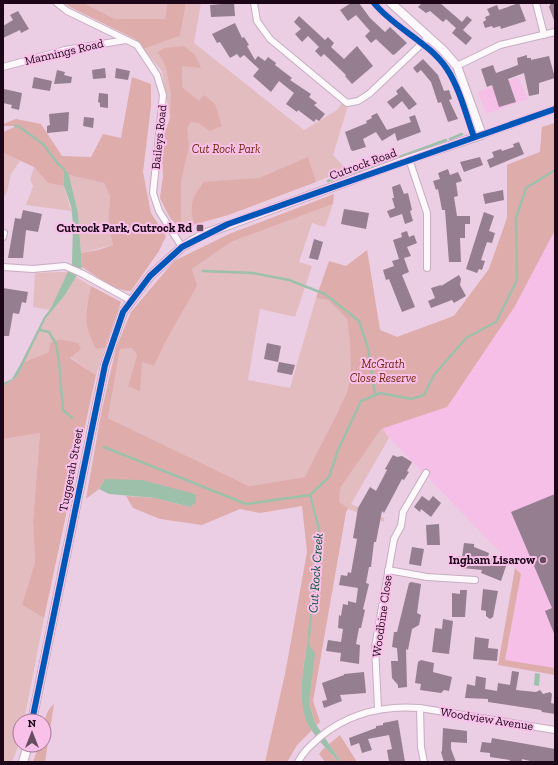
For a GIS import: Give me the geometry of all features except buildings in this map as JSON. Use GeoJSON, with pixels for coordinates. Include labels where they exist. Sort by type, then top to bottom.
{"type":"FeatureCollection","features":[{"type":"Feature","properties":{"kind":"street","name":"Baileys Road"},"geometry":{"type":"LineString","coordinates":[[57,3],[67,11],[137,46],[157,75],[163,95],[152,193],[158,211],[182,247]]}},
{"type":"Feature","properties":{"kind":"street"},"geometry":{"type":"LineString","coordinates":[[254,3],[257,21],[270,39],[347,103],[358,101],[369,94],[429,37]]}},
{"type":"Feature","properties":{"kind":"street"},"geometry":{"type":"LineString","coordinates":[[391,3],[429,37],[457,66],[482,134]]}},
{"type":"Feature","properties":{"kind":"street"},"geometry":{"type":"LineString","coordinates":[[536,3],[544,35]]}},
{"type":"Feature","properties":{"kind":"street"},"geometry":{"type":"LineString","coordinates":[[457,66],[500,44],[555,32]]}},
{"type":"Feature","properties":{"kind":"street","name":"Mannings Road"},"geometry":{"type":"LineString","coordinates":[[3,67],[65,50],[126,40]]}},
{"type":"Feature","properties":{"kind":"street","name":"Cutrock Road"},"geometry":{"type":"LineString","coordinates":[[182,247],[228,224],[409,159],[555,109]]}},
{"type":"Feature","properties":{"kind":"street"},"geometry":{"type":"LineString","coordinates":[[409,159],[427,213],[427,268]]}},
{"type":"Feature","properties":{"kind":"street","name":"Tuggerah Street"},"geometry":{"type":"LineString","coordinates":[[34,713],[104,365],[124,312],[155,271],[182,247]]}},
{"type":"Feature","properties":{"kind":"street"},"geometry":{"type":"LineString","coordinates":[[3,267],[33,269],[65,266],[83,274],[132,301]]}},
{"type":"Feature","properties":{"kind":"street","name":"Woodbine Close"},"geometry":{"type":"LineString","coordinates":[[378,708],[376,647],[394,539],[401,526],[403,512],[426,473]]}},
{"type":"Feature","properties":{"kind":"street"},"geometry":{"type":"LineString","coordinates":[[388,570],[427,577],[475,580]]}},
{"type":"Feature","properties":{"kind":"street","name":"Woodview Avenue"},"geometry":{"type":"LineString","coordinates":[[298,762],[302,754],[327,731],[355,715],[378,708],[397,706],[420,708],[555,730]]}},
{"type":"Feature","properties":{"kind":"street"},"geometry":{"type":"LineString","coordinates":[[420,708],[421,747],[424,762]]}},
{"type":"Feature","properties":{"kind":"shaded area"},"geometry":{"type":"Polygon","coordinates":[[[518,77],[528,99],[486,114],[478,92],[518,77]]]}},
{"type":"Feature","properties":{"kind":"shaded area"},"geometry":{"type":"Polygon","coordinates":[[[555,160],[555,668],[505,661],[521,574],[381,429],[477,313],[555,160]]]}},
{"type":"Feature","properties":{"kind":"shaded area"},"geometry":{"type":"Polygon","coordinates":[[[63,167],[69,175],[78,213],[82,267],[65,295],[46,318],[17,377],[3,386],[3,383],[12,379],[21,363],[44,317],[51,308],[72,263],[73,223],[71,206],[64,186],[63,167]]]}},
{"type":"Feature","properties":{"kind":"shaded area"},"geometry":{"type":"Polygon","coordinates":[[[105,479],[142,480],[195,494],[196,502],[190,507],[155,498],[109,494],[99,489],[105,479]]]}},
{"type":"Feature","properties":{"kind":"shaded area"},"geometry":{"type":"Polygon","coordinates":[[[309,633],[310,646],[315,653],[309,703],[315,723],[341,762],[339,762],[315,736],[305,716],[302,680],[309,633]]]}},
{"type":"Feature","properties":{"kind":"shaded area"},"geometry":{"type":"Polygon","coordinates":[[[535,673],[540,674],[539,686],[534,685],[535,673]]]}},
{"type":"Feature","properties":{"kind":"green space"},"geometry":{"type":"Polygon","coordinates":[[[65,3],[84,3],[115,19],[165,19],[167,3],[186,3],[180,36],[143,49],[135,39],[70,7],[65,3]]]}},
{"type":"Feature","properties":{"kind":"green space"},"geometry":{"type":"Polygon","coordinates":[[[84,3],[167,3],[165,19],[115,19],[84,3]]]}},
{"type":"Feature","properties":{"kind":"green space","name":"Cut Rock Park"},"geometry":{"type":"Polygon","coordinates":[[[186,3],[201,3],[194,43],[304,130],[337,110],[342,103],[348,106],[333,155],[347,170],[228,215],[181,229],[170,218],[160,198],[163,177],[162,141],[170,118],[162,71],[143,49],[180,36],[186,3]]]}},
{"type":"Feature","properties":{"kind":"green space"},"geometry":{"type":"Polygon","coordinates":[[[184,46],[195,55],[201,68],[182,66],[182,87],[199,101],[204,95],[215,104],[222,126],[210,131],[198,123],[191,122],[187,128],[189,146],[181,181],[181,229],[170,218],[160,198],[163,177],[162,141],[170,118],[171,94],[166,67],[158,52],[165,48],[184,46]]]}},
{"type":"Feature","properties":{"kind":"green space"},"geometry":{"type":"Polygon","coordinates":[[[132,77],[151,84],[151,106],[143,172],[151,213],[166,236],[159,251],[131,291],[125,291],[112,286],[82,267],[81,253],[98,250],[113,245],[108,225],[110,196],[104,183],[69,175],[63,168],[64,186],[48,183],[34,167],[3,153],[3,132],[17,126],[3,126],[3,124],[16,119],[41,124],[62,156],[91,157],[103,134],[121,138],[132,77]]]}},
{"type":"Feature","properties":{"kind":"green space","name":"McGrath Close Reserve"},"geometry":{"type":"Polygon","coordinates":[[[555,123],[477,313],[382,428],[389,438],[351,504],[384,518],[384,522],[348,509],[346,512],[313,701],[320,722],[297,745],[287,762],[339,408],[306,477],[249,486],[108,418],[120,349],[132,348],[137,355],[128,386],[142,362],[154,366],[196,287],[192,269],[231,242],[333,204],[325,227],[312,223],[299,262],[312,266],[295,317],[260,309],[248,380],[290,388],[316,298],[328,300],[347,319],[351,344],[367,250],[380,330],[397,337],[454,316],[489,269],[507,218],[507,165],[540,152],[542,127],[555,123]]]}},
{"type":"Feature","properties":{"kind":"green space","name":"McGrath Close Reserve"},"geometry":{"type":"Polygon","coordinates":[[[555,123],[555,230],[515,306],[447,407],[381,429],[340,488],[339,502],[348,508],[346,512],[313,701],[320,722],[316,725],[309,702],[312,679],[309,636],[303,671],[302,697],[307,720],[312,730],[297,745],[287,762],[265,762],[285,674],[307,552],[302,506],[260,513],[240,509],[202,525],[160,519],[133,508],[126,496],[155,498],[190,507],[195,494],[105,479],[99,489],[86,499],[101,414],[116,348],[131,312],[174,261],[229,234],[334,194],[333,204],[231,242],[192,269],[197,286],[166,341],[154,366],[142,362],[140,391],[128,386],[137,355],[132,348],[120,349],[108,418],[249,486],[305,477],[347,393],[351,376],[350,341],[347,319],[328,300],[316,298],[329,261],[346,266],[367,250],[380,330],[397,337],[454,316],[489,269],[507,218],[507,165],[540,152],[542,127],[555,123]]]}},
{"type":"Feature","properties":{"kind":"green space"},"geometry":{"type":"Polygon","coordinates":[[[3,153],[20,161],[11,174],[7,192],[3,199],[3,153]]]}},
{"type":"Feature","properties":{"kind":"green space"},"geometry":{"type":"Polygon","coordinates":[[[308,157],[316,182],[228,215],[194,224],[192,206],[194,197],[204,182],[259,178],[308,157]]]}},
{"type":"Feature","properties":{"kind":"green space"},"geometry":{"type":"Polygon","coordinates":[[[34,167],[48,183],[64,186],[71,211],[26,205],[33,186],[30,180],[34,167]]]}},
{"type":"Feature","properties":{"kind":"green space"},"geometry":{"type":"Polygon","coordinates":[[[69,175],[104,183],[110,196],[108,225],[113,245],[81,253],[78,213],[69,175]]]}},
{"type":"Feature","properties":{"kind":"green space"},"geometry":{"type":"Polygon","coordinates":[[[69,272],[49,310],[33,307],[35,273],[69,272]]]}},
{"type":"Feature","properties":{"kind":"green space"},"geometry":{"type":"Polygon","coordinates":[[[76,277],[91,286],[86,310],[96,349],[105,348],[96,375],[70,357],[78,343],[60,339],[49,352],[24,362],[46,318],[65,295],[76,277]]]}},
{"type":"Feature","properties":{"kind":"green space"},"geometry":{"type":"Polygon","coordinates":[[[91,286],[121,302],[105,348],[96,349],[87,325],[87,304],[91,286]]]}},
{"type":"Feature","properties":{"kind":"green space"},"geometry":{"type":"Polygon","coordinates":[[[60,339],[78,343],[81,349],[70,358],[96,375],[44,618],[22,605],[35,562],[33,521],[40,433],[3,439],[3,386],[17,377],[24,362],[49,352],[50,343],[60,339]]]}},
{"type":"Feature","properties":{"kind":"green space"},"geometry":{"type":"Polygon","coordinates":[[[40,433],[33,521],[35,562],[22,605],[44,618],[26,713],[12,713],[12,753],[16,753],[12,762],[3,762],[3,439],[40,433]]]}},
{"type":"Feature","properties":{"kind":"green space"},"geometry":{"type":"Polygon","coordinates":[[[515,568],[521,574],[505,660],[555,668],[555,675],[498,665],[515,568]]]}},
{"type":"Feature","properties":{"kind":"green space"},"geometry":{"type":"Polygon","coordinates":[[[54,704],[52,717],[52,713],[47,713],[54,704]]]}},
{"type":"Feature","properties":{"kind":"green space"},"geometry":{"type":"Polygon","coordinates":[[[340,735],[357,762],[341,762],[329,744],[340,735]]]}},
{"type":"Feature","properties":{"kind":"green space"},"geometry":{"type":"Polygon","coordinates":[[[325,747],[339,762],[325,762],[319,754],[325,747]]]}},
{"type":"Feature","properties":{"kind":"green space"},"geometry":{"type":"Polygon","coordinates":[[[36,753],[46,753],[45,762],[33,762],[36,753]]]}},
{"type":"Feature","properties":{"kind":"waterway","name":"Cut Rock Creek"},"geometry":{"type":"LineString","coordinates":[[15,126],[18,126],[43,144],[58,164],[64,169]]}},
{"type":"Feature","properties":{"kind":"waterway"},"geometry":{"type":"LineString","coordinates":[[450,139],[462,134]]}},
{"type":"Feature","properties":{"kind":"waterway"},"geometry":{"type":"LineString","coordinates":[[383,163],[446,140]]}},
{"type":"Feature","properties":{"kind":"waterway"},"geometry":{"type":"LineString","coordinates":[[328,181],[381,164]]}},
{"type":"Feature","properties":{"kind":"waterway"},"geometry":{"type":"LineString","coordinates":[[310,495],[329,477],[338,450],[361,401],[380,393],[411,399],[424,395],[434,375],[466,338],[496,322],[517,280],[516,218],[526,188],[555,170]]}},
{"type":"Feature","properties":{"kind":"waterway"},"geometry":{"type":"LineString","coordinates":[[203,271],[253,273],[289,280],[325,294],[359,321],[368,348],[375,395]]}},
{"type":"Feature","properties":{"kind":"waterway","name":"Cut Rock Creek"},"geometry":{"type":"LineString","coordinates":[[40,329],[49,332],[56,344],[63,410],[72,418]]}},
{"type":"Feature","properties":{"kind":"waterway","name":"Cut Rock Creek"},"geometry":{"type":"LineString","coordinates":[[104,447],[246,504],[310,495],[319,529],[309,636]]}},
{"type":"Feature","properties":{"kind":"cycle path"},"geometry":{"type":"LineString","coordinates":[[374,3],[391,20],[440,59],[452,77],[474,137]]}},
{"type":"Feature","properties":{"kind":"cycle path"},"geometry":{"type":"LineString","coordinates":[[34,713],[105,365],[123,312],[150,276],[182,247],[228,224],[555,109]]}},
{"type":"Feature","properties":{"kind":"place","name":"Cutrock Park, Cutrock Rd"},"geometry":{"type":"Point","coordinates":[200,228]}},
{"type":"Feature","properties":{"kind":"place","name":"Ingham Lisarow"},"geometry":{"type":"Point","coordinates":[543,560]}}]}
